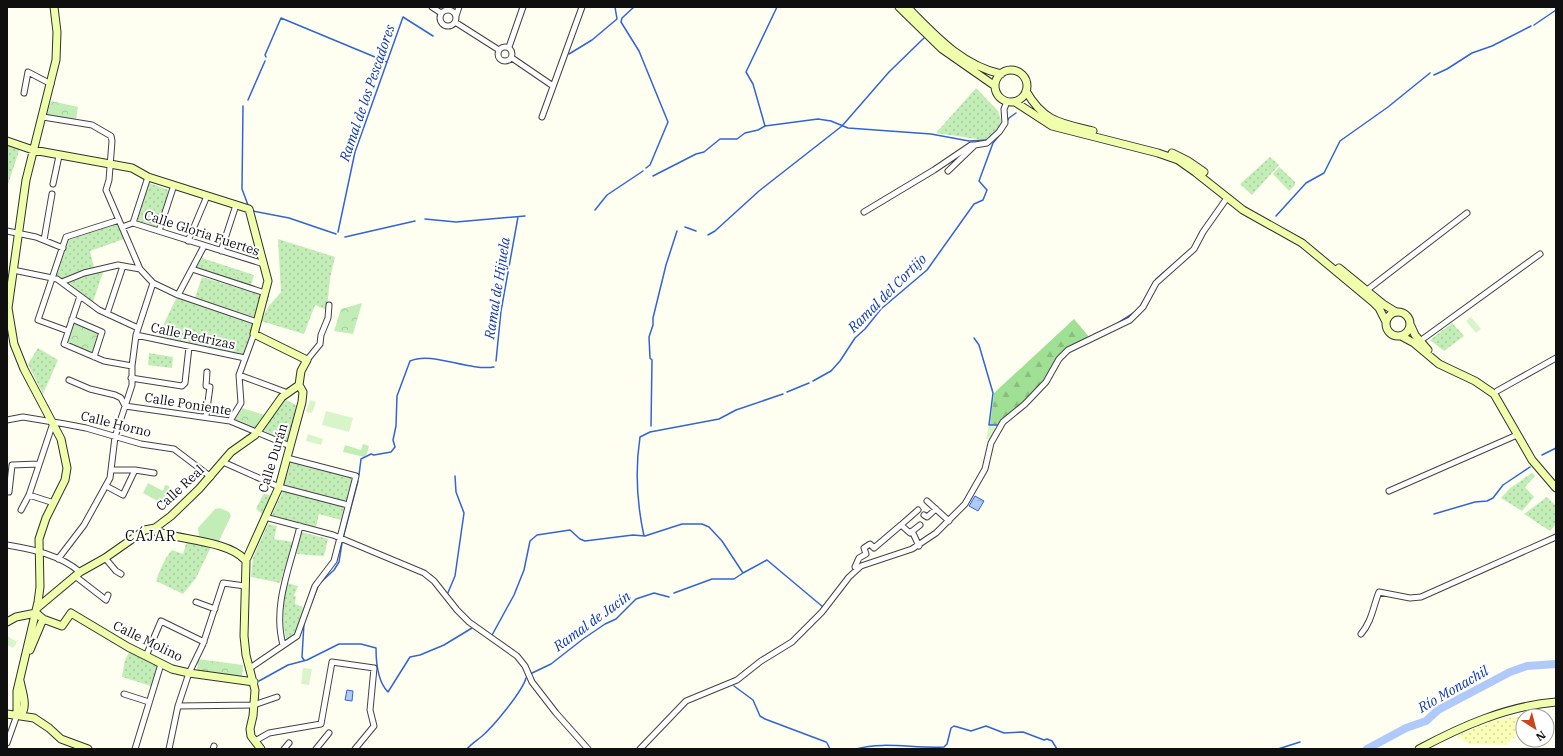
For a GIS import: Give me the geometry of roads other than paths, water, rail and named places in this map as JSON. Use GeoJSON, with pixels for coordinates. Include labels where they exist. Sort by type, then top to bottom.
{"type":"FeatureCollection","features":[{"type":"Feature","properties":{"kind":"street"},"geometry":{"type":"LineString","coordinates":[[8,739],[15,711],[16,691],[36,610],[40,587],[38,552],[42,528],[65,480],[67,468],[63,443],[24,369],[14,344],[8,308],[17,232],[26,180],[43,117],[56,60],[57,32],[54,7]]}},
{"type":"Feature","properties":{"kind":"street"},"geometry":{"type":"LineString","coordinates":[[432,7],[441,13]]}},
{"type":"Feature","properties":{"kind":"street"},"geometry":{"type":"LineString","coordinates":[[459,7],[456,19],[451,25],[444,24],[440,20],[441,13],[448,8],[452,10],[456,19],[499,50]]}},
{"type":"Feature","properties":{"kind":"street"},"geometry":{"type":"LineString","coordinates":[[509,47],[523,7]]}},
{"type":"Feature","properties":{"kind":"street"},"geometry":{"type":"LineString","coordinates":[[542,117],[582,7]]}},
{"type":"Feature","properties":{"kind":"street"},"geometry":{"type":"LineString","coordinates":[[898,7],[942,49],[995,86],[999,96],[1007,102],[1015,102],[1023,97],[1026,91],[1026,81],[1020,73],[1011,70],[1001,74],[997,79],[995,86]]}},
{"type":"Feature","properties":{"kind":"street"},"geometry":{"type":"LineString","coordinates":[[907,7],[960,56],[984,70],[1001,74]]}},
{"type":"Feature","properties":{"kind":"street"},"geometry":{"type":"LineString","coordinates":[[509,47],[503,47],[499,50],[498,56],[501,60],[507,61],[512,58]]}},
{"type":"Feature","properties":{"kind":"street"},"geometry":{"type":"LineString","coordinates":[[509,47],[513,53],[512,58]]}},
{"type":"Feature","properties":{"kind":"street"},"geometry":{"type":"LineString","coordinates":[[512,58],[553,86]]}},
{"type":"Feature","properties":{"kind":"street"},"geometry":{"type":"LineString","coordinates":[[24,93],[28,72],[51,84]]}},
{"type":"Feature","properties":{"kind":"street"},"geometry":{"type":"LineString","coordinates":[[1026,91],[1039,110],[1056,122],[1181,156],[1195,165],[1245,206],[1302,237],[1383,304],[1396,312],[1407,315],[1411,326],[1420,341],[1439,359],[1480,378],[1497,391],[1507,405],[1531,452],[1556,481]]}},
{"type":"Feature","properties":{"kind":"street"},"geometry":{"type":"LineString","coordinates":[[864,212],[934,170],[972,145],[987,143],[999,132],[1005,123],[1004,109],[1007,102]]}},
{"type":"Feature","properties":{"kind":"street"},"geometry":{"type":"LineString","coordinates":[[1015,102],[1052,126],[1158,153],[1178,160],[1252,216],[1302,243],[1379,308],[1390,333],[1401,336],[1414,343],[1438,364],[1475,381],[1489,390],[1501,404],[1516,435],[1532,460],[1556,488]]}},
{"type":"Feature","properties":{"kind":"street"},"geometry":{"type":"LineString","coordinates":[[43,117],[92,125],[111,136],[112,141],[109,180],[106,190],[140,268],[153,283],[178,295],[257,322]]}},
{"type":"Feature","properties":{"kind":"street"},"geometry":{"type":"LineString","coordinates":[[7,140],[33,150],[59,156],[132,168],[148,178],[249,209],[268,281],[254,334],[239,375],[241,403],[230,421]]}},
{"type":"Feature","properties":{"kind":"street"},"geometry":{"type":"LineString","coordinates":[[948,170],[975,145]]}},
{"type":"Feature","properties":{"kind":"street"},"geometry":{"type":"LineString","coordinates":[[53,184],[59,156]]}},
{"type":"Feature","properties":{"kind":"street"},"geometry":{"type":"LineString","coordinates":[[122,227],[133,223],[148,178]]}},
{"type":"Feature","properties":{"kind":"street"},"geometry":{"type":"LineString","coordinates":[[159,231],[174,186]]}},
{"type":"Feature","properties":{"kind":"street"},"geometry":{"type":"LineString","coordinates":[[44,240],[52,194]]}},
{"type":"Feature","properties":{"kind":"street"},"geometry":{"type":"LineString","coordinates":[[188,240],[207,196]]}},
{"type":"Feature","properties":{"kind":"street"},"geometry":{"type":"LineString","coordinates":[[640,749],[686,701],[737,680],[761,661],[792,642],[827,605],[857,569],[868,562],[919,546],[962,509],[984,470],[991,443],[1003,422],[1025,404],[1046,382],[1056,363],[1064,354],[1130,320],[1138,314],[1156,283],[1194,249],[1203,232],[1227,198]]}},
{"type":"Feature","properties":{"kind":"street"},"geometry":{"type":"LineString","coordinates":[[221,251],[236,205]]}},
{"type":"Feature","properties":{"kind":"street"},"geometry":{"type":"LineString","coordinates":[[1367,290],[1467,213]]}},
{"type":"Feature","properties":{"kind":"street"},"geometry":{"type":"LineString","coordinates":[[68,331],[38,320],[66,237],[119,220]]}},
{"type":"Feature","properties":{"kind":"street","name":"Calle Gloria Fuertes"},"geometry":{"type":"LineString","coordinates":[[133,223],[264,264]]}},
{"type":"Feature","properties":{"kind":"street"},"geometry":{"type":"LineString","coordinates":[[7,230],[44,240],[63,248]]}},
{"type":"Feature","properties":{"kind":"street"},"geometry":{"type":"LineString","coordinates":[[178,295],[204,246]]}},
{"type":"Feature","properties":{"kind":"street"},"geometry":{"type":"LineString","coordinates":[[1420,341],[1540,254]]}},
{"type":"Feature","properties":{"kind":"street"},"geometry":{"type":"LineString","coordinates":[[62,282],[84,273],[118,265],[140,268]]}},
{"type":"Feature","properties":{"kind":"street"},"geometry":{"type":"LineString","coordinates":[[106,314],[123,266]]}},
{"type":"Feature","properties":{"kind":"street"},"geometry":{"type":"LineString","coordinates":[[192,269],[265,293]]}},
{"type":"Feature","properties":{"kind":"street","name":"Calle Pedrizas"},"geometry":{"type":"LineString","coordinates":[[13,270],[52,278],[62,282],[106,314],[138,328]]}},
{"type":"Feature","properties":{"kind":"street"},"geometry":{"type":"LineString","coordinates":[[58,559],[84,525],[110,478],[115,437],[132,385],[131,378],[136,335],[153,283]]}},
{"type":"Feature","properties":{"kind":"street"},"geometry":{"type":"LineString","coordinates":[[80,296],[64,342],[66,346],[94,357],[132,366]]}},
{"type":"Feature","properties":{"kind":"street"},"geometry":{"type":"LineString","coordinates":[[299,385],[302,371],[307,360],[320,344],[320,335],[328,318],[329,305]]}},
{"type":"Feature","properties":{"kind":"street"},"geometry":{"type":"LineString","coordinates":[[1386,322],[1389,315],[1396,312]]}},
{"type":"Feature","properties":{"kind":"street"},"geometry":{"type":"LineString","coordinates":[[72,319],[102,332],[94,357]]}},
{"type":"Feature","properties":{"kind":"street"},"geometry":{"type":"LineString","coordinates":[[1401,336],[1407,332],[1411,326]]}},
{"type":"Feature","properties":{"kind":"street"},"geometry":{"type":"LineString","coordinates":[[254,334],[307,360]]}},
{"type":"Feature","properties":{"kind":"street","name":"Calle Pedrizas"},"geometry":{"type":"LineString","coordinates":[[136,335],[245,358]]}},
{"type":"Feature","properties":{"kind":"street"},"geometry":{"type":"LineString","coordinates":[[131,378],[182,386],[185,383],[189,347]]}},
{"type":"Feature","properties":{"kind":"street"},"geometry":{"type":"LineString","coordinates":[[1497,391],[1556,358]]}},
{"type":"Feature","properties":{"kind":"street"},"geometry":{"type":"LineString","coordinates":[[206,416],[210,387],[206,386],[207,372]]}},
{"type":"Feature","properties":{"kind":"street"},"geometry":{"type":"LineString","coordinates":[[239,375],[288,393]]}},
{"type":"Feature","properties":{"kind":"street"},"geometry":{"type":"LineString","coordinates":[[68,380],[90,389],[115,395],[121,398],[125,406]]}},
{"type":"Feature","properties":{"kind":"street","name":"Calle Real"},"geometry":{"type":"LineString","coordinates":[[36,610],[77,574],[105,558],[145,530],[152,530],[183,505],[211,477],[231,452],[244,444],[258,431],[282,397],[299,385]]}},
{"type":"Feature","properties":{"kind":"street","name":"Calle Durán"},"geometry":{"type":"LineString","coordinates":[[246,560],[279,487],[288,458],[303,398],[303,392],[299,385]]}},
{"type":"Feature","properties":{"kind":"street","name":"Calle Poniente"},"geometry":{"type":"LineString","coordinates":[[125,406],[206,416],[230,421],[258,431],[290,446]]}},
{"type":"Feature","properties":{"kind":"street","name":"Calle Horno"},"geometry":{"type":"LineString","coordinates":[[7,420],[22,417],[65,424],[86,428],[115,437],[174,449],[211,477]]}},
{"type":"Feature","properties":{"kind":"street"},"geometry":{"type":"LineString","coordinates":[[21,510],[29,495],[53,422]]}},
{"type":"Feature","properties":{"kind":"street"},"geometry":{"type":"LineString","coordinates":[[1389,491],[1516,435]]}},
{"type":"Feature","properties":{"kind":"street"},"geometry":{"type":"LineString","coordinates":[[250,668],[297,636],[315,586],[334,561],[356,476],[288,458]]}},
{"type":"Feature","properties":{"kind":"street"},"geometry":{"type":"LineString","coordinates":[[223,462],[279,487],[348,505]]}},
{"type":"Feature","properties":{"kind":"street"},"geometry":{"type":"LineString","coordinates":[[9,492],[12,465],[39,464]]}},
{"type":"Feature","properties":{"kind":"street"},"geometry":{"type":"LineString","coordinates":[[111,470],[135,470],[154,473]]}},
{"type":"Feature","properties":{"kind":"street"},"geometry":{"type":"LineString","coordinates":[[106,486],[123,495],[135,470]]}},
{"type":"Feature","properties":{"kind":"street"},"geometry":{"type":"LineString","coordinates":[[29,495],[54,503]]}},
{"type":"Feature","properties":{"kind":"street"},"geometry":{"type":"LineString","coordinates":[[928,501],[949,521]]}},
{"type":"Feature","properties":{"kind":"street"},"geometry":{"type":"LineString","coordinates":[[924,515],[927,518],[936,509]]}},
{"type":"Feature","properties":{"kind":"street"},"geometry":{"type":"LineString","coordinates":[[857,569],[855,567],[857,561],[866,554],[864,548],[870,544],[874,548],[918,510]]}},
{"type":"Feature","properties":{"kind":"street"},"geometry":{"type":"LineString","coordinates":[[265,517],[340,538],[424,573],[434,582],[469,622],[517,656],[525,666],[532,682],[588,749]]}},
{"type":"Feature","properties":{"kind":"street"},"geometry":{"type":"LineString","coordinates":[[902,525],[908,532],[920,525]]}},
{"type":"Feature","properties":{"kind":"street"},"geometry":{"type":"LineString","coordinates":[[283,646],[280,625],[281,594],[300,526]]}},
{"type":"Feature","properties":{"kind":"street"},"geometry":{"type":"LineString","coordinates":[[152,530],[170,536],[232,551],[246,560],[244,636],[255,690],[250,729],[255,741],[261,749]]}},
{"type":"Feature","properties":{"kind":"street"},"geometry":{"type":"LineString","coordinates":[[912,531],[919,546]]}},
{"type":"Feature","properties":{"kind":"street"},"geometry":{"type":"LineString","coordinates":[[1361,634],[1372,618],[1372,609],[1379,592],[1410,598],[1421,597],[1556,537]]}},
{"type":"Feature","properties":{"kind":"street"},"geometry":{"type":"LineString","coordinates":[[7,545],[38,552],[72,566],[77,574],[106,600],[108,596]]}},
{"type":"Feature","properties":{"kind":"street"},"geometry":{"type":"LineString","coordinates":[[105,558],[116,572],[121,574]]}},
{"type":"Feature","properties":{"kind":"street"},"geometry":{"type":"LineString","coordinates":[[169,749],[178,706],[189,673],[204,642],[223,583],[245,586]]}},
{"type":"Feature","properties":{"kind":"street"},"geometry":{"type":"LineString","coordinates":[[196,602],[215,609]]}},
{"type":"Feature","properties":{"kind":"street"},"geometry":{"type":"LineString","coordinates":[[24,658],[29,652],[44,619],[36,610]]}},
{"type":"Feature","properties":{"kind":"street"},"geometry":{"type":"LineString","coordinates":[[7,622],[36,610]]}},
{"type":"Feature","properties":{"kind":"street","name":"Calle Molino"},"geometry":{"type":"LineString","coordinates":[[44,619],[62,626],[71,613],[161,664],[189,673],[254,682]]}},
{"type":"Feature","properties":{"kind":"street"},"geometry":{"type":"LineString","coordinates":[[146,656],[161,620],[204,642]]}},
{"type":"Feature","properties":{"kind":"street"},"geometry":{"type":"LineString","coordinates":[[255,741],[269,733],[321,724],[332,662],[374,668],[370,710],[374,726],[355,749]]}},
{"type":"Feature","properties":{"kind":"street"},"geometry":{"type":"LineString","coordinates":[[135,749],[161,664]]}},
{"type":"Feature","properties":{"kind":"street"},"geometry":{"type":"LineString","coordinates":[[14,714],[24,711],[24,702],[19,679]]}},
{"type":"Feature","properties":{"kind":"street"},"geometry":{"type":"LineString","coordinates":[[124,694],[149,702]]}},
{"type":"Feature","properties":{"kind":"street"},"geometry":{"type":"LineString","coordinates":[[178,706],[254,705],[277,697]]}},
{"type":"Feature","properties":{"kind":"street"},"geometry":{"type":"LineString","coordinates":[[24,702],[34,718]]}},
{"type":"Feature","properties":{"kind":"street"},"geometry":{"type":"LineString","coordinates":[[1419,749],[1485,718],[1509,710],[1556,702]]}},
{"type":"Feature","properties":{"kind":"street"},"geometry":{"type":"LineString","coordinates":[[14,714],[34,718],[62,739],[88,749]]}},
{"type":"Feature","properties":{"kind":"street"},"geometry":{"type":"LineString","coordinates":[[316,749],[329,733]]}},
{"type":"Feature","properties":{"kind":"street"},"geometry":{"type":"LineString","coordinates":[[284,749],[289,743]]}},
{"type":"Feature","properties":{"kind":"water"},"geometry":{"type":"Polygon","coordinates":[[[975,496],[984,501],[978,511],[969,506],[975,496]]]}},
{"type":"Feature","properties":{"kind":"water"},"geometry":{"type":"Polygon","coordinates":[[[347,690],[353,691],[352,701],[345,700],[347,690]]]}},
{"type":"Feature","properties":{"kind":"waterway"},"geometry":{"type":"LineString","coordinates":[[569,54],[592,40],[617,19],[615,7]]}},
{"type":"Feature","properties":{"kind":"waterway"},"geometry":{"type":"LineString","coordinates":[[634,7],[622,18],[621,22],[639,51],[668,122],[650,165],[646,168]]}},
{"type":"Feature","properties":{"kind":"waterway"},"geometry":{"type":"LineString","coordinates":[[765,126],[753,84],[746,72],[777,7]]}},
{"type":"Feature","properties":{"kind":"waterway"},"geometry":{"type":"LineString","coordinates":[[1534,25],[1556,10]]}},
{"type":"Feature","properties":{"kind":"waterway","name":"Ramal de los Pescadores"},"geometry":{"type":"LineString","coordinates":[[338,232],[355,152],[403,17],[433,36]]}},
{"type":"Feature","properties":{"kind":"waterway"},"geometry":{"type":"LineString","coordinates":[[266,57],[265,55],[281,18],[387,62]]}},
{"type":"Feature","properties":{"kind":"waterway"},"geometry":{"type":"LineString","coordinates":[[1434,75],[1447,69],[1472,53],[1492,46],[1531,26]]}},
{"type":"Feature","properties":{"kind":"waterway"},"geometry":{"type":"LineString","coordinates":[[708,235],[715,231],[759,191],[842,126],[889,72],[924,38]]}},
{"type":"Feature","properties":{"kind":"waterway"},"geometry":{"type":"LineString","coordinates":[[248,100],[265,61]]}},
{"type":"Feature","properties":{"kind":"waterway"},"geometry":{"type":"LineString","coordinates":[[1276,216],[1306,183],[1324,173],[1340,141],[1388,107],[1430,73]]}},
{"type":"Feature","properties":{"kind":"waterway"},"geometry":{"type":"LineString","coordinates":[[243,106],[242,189],[248,205]]}},
{"type":"Feature","properties":{"kind":"waterway","name":"Ramal del Cortijo"},"geometry":{"type":"LineString","coordinates":[[1007,122],[1009,118],[1016,113]]}},
{"type":"Feature","properties":{"kind":"waterway"},"geometry":{"type":"LineString","coordinates":[[653,176],[696,154],[704,152],[720,139],[737,139],[745,133],[758,130],[765,126],[818,119],[831,121],[848,128],[931,134],[969,141],[987,140]]}},
{"type":"Feature","properties":{"kind":"waterway","name":"Ramal del Cortijo"},"geometry":{"type":"LineString","coordinates":[[813,381],[831,371],[840,361],[855,338],[865,329],[881,309],[927,270],[974,204],[983,200],[987,190],[979,181],[993,143],[1002,132]]}},
{"type":"Feature","properties":{"kind":"waterway"},"geometry":{"type":"LineString","coordinates":[[595,210],[607,195],[643,171]]}},
{"type":"Feature","properties":{"kind":"waterway"},"geometry":{"type":"LineString","coordinates":[[253,212],[289,218],[336,234]]}},
{"type":"Feature","properties":{"kind":"waterway"},"geometry":{"type":"LineString","coordinates":[[425,219],[456,222],[525,216]]}},
{"type":"Feature","properties":{"kind":"waterway","name":"Ramal de Hijuela"},"geometry":{"type":"LineString","coordinates":[[496,361],[501,311],[518,217]]}},
{"type":"Feature","properties":{"kind":"waterway"},"geometry":{"type":"LineString","coordinates":[[345,237],[415,221]]}},
{"type":"Feature","properties":{"kind":"waterway"},"geometry":{"type":"LineString","coordinates":[[685,227],[696,231]]}},
{"type":"Feature","properties":{"kind":"waterway"},"geometry":{"type":"LineString","coordinates":[[1156,279],[1192,248],[1203,228]]}},
{"type":"Feature","properties":{"kind":"waterway"},"geometry":{"type":"LineString","coordinates":[[651,426],[652,360],[650,358],[649,337],[666,265],[677,231]]}},
{"type":"Feature","properties":{"kind":"waterway"},"geometry":{"type":"LineString","coordinates":[[1140,307],[1154,282]]}},
{"type":"Feature","properties":{"kind":"waterway"},"geometry":{"type":"LineString","coordinates":[[266,302],[268,296]]}},
{"type":"Feature","properties":{"kind":"waterway"},"geometry":{"type":"LineString","coordinates":[[1118,323],[1135,312]]}},
{"type":"Feature","properties":{"kind":"waterway"},"geometry":{"type":"LineString","coordinates":[[974,338],[979,345],[993,393],[989,425],[999,425]]}},
{"type":"Feature","properties":{"kind":"waterway"},"geometry":{"type":"LineString","coordinates":[[359,475],[361,459],[371,454],[374,455],[391,452],[395,447],[393,440],[396,426],[397,396],[410,361],[429,358],[473,366],[494,367]]}},
{"type":"Feature","properties":{"kind":"waterway"},"geometry":{"type":"LineString","coordinates":[[787,392],[809,383]]}},
{"type":"Feature","properties":{"kind":"waterway"},"geometry":{"type":"LineString","coordinates":[[644,536],[638,487],[638,449],[640,437],[650,432],[719,419],[736,410],[783,394]]}},
{"type":"Feature","properties":{"kind":"waterway"},"geometry":{"type":"LineString","coordinates":[[1542,455],[1556,448]]}},
{"type":"Feature","properties":{"kind":"waterway"},"geometry":{"type":"LineString","coordinates":[[1434,514],[1475,502],[1487,501],[1493,498],[1503,485],[1530,467]]}},
{"type":"Feature","properties":{"kind":"waterway"},"geometry":{"type":"LineString","coordinates":[[447,595],[455,576],[464,513],[456,492],[455,476]]}},
{"type":"Feature","properties":{"kind":"waterway"},"geometry":{"type":"LineString","coordinates":[[343,538],[358,481]]}},
{"type":"Feature","properties":{"kind":"waterway"},"geometry":{"type":"LineString","coordinates":[[491,637],[514,595],[524,570],[530,541],[537,535],[570,530],[580,539],[585,541],[633,535],[645,536],[682,524],[702,524],[709,527],[722,541],[743,573],[767,560],[823,607]]}},
{"type":"Feature","properties":{"kind":"waterway"},"geometry":{"type":"LineString","coordinates":[[311,604],[319,584],[334,570],[339,562],[342,543]]}},
{"type":"Feature","properties":{"kind":"waterway","name":"Ramal de Jacín"},"geometry":{"type":"LineString","coordinates":[[674,593],[712,579],[734,579],[743,573]]}},
{"type":"Feature","properties":{"kind":"waterway"},"geometry":{"type":"LineString","coordinates":[[431,575],[435,579]]}},
{"type":"Feature","properties":{"kind":"waterway","name":"Ramal de Jacín"},"geometry":{"type":"LineString","coordinates":[[530,674],[551,664],[583,639],[605,624],[616,619],[636,599],[654,593],[669,597]]}},
{"type":"Feature","properties":{"kind":"waterway"},"geometry":{"type":"LineString","coordinates":[[304,623],[302,657],[304,660]]}},
{"type":"Feature","properties":{"kind":"waterway"},"geometry":{"type":"LineString","coordinates":[[259,681],[288,665],[307,660],[339,644],[361,644],[376,648],[379,677],[384,688],[388,692],[410,657],[420,655],[444,645],[472,628]]}},
{"type":"Feature","properties":{"kind":"waterway","name":"Río Monachil"},"geometry":{"type":"LineString","coordinates":[[1367,749],[1406,728],[1426,721],[1438,710],[1510,672],[1527,666],[1556,664]]}},
{"type":"Feature","properties":{"kind":"waterway","name":"Ramal de Jacín"},"geometry":{"type":"LineString","coordinates":[[467,749],[499,718],[519,692],[526,678]]}},
{"type":"Feature","properties":{"kind":"waterway"},"geometry":{"type":"LineString","coordinates":[[734,686],[753,700],[760,716],[826,742]]}},
{"type":"Feature","properties":{"kind":"waterway"},"geometry":{"type":"LineString","coordinates":[[856,749],[889,745],[944,747],[947,744],[951,728],[954,726],[971,731],[986,726],[1004,733],[1023,732],[1044,740],[1047,739],[1052,741],[1057,749]]}},
{"type":"Feature","properties":{"kind":"waterway"},"geometry":{"type":"LineString","coordinates":[[1278,749],[1300,742]]}},
{"type":"Feature","properties":{"kind":"waterway"},"geometry":{"type":"LineString","coordinates":[[827,743],[830,749]]}},
{"type":"Feature","properties":{"kind":"district","name":"CÁJAR"},"geometry":{"type":"Point","coordinates":[151,535]}}]}
